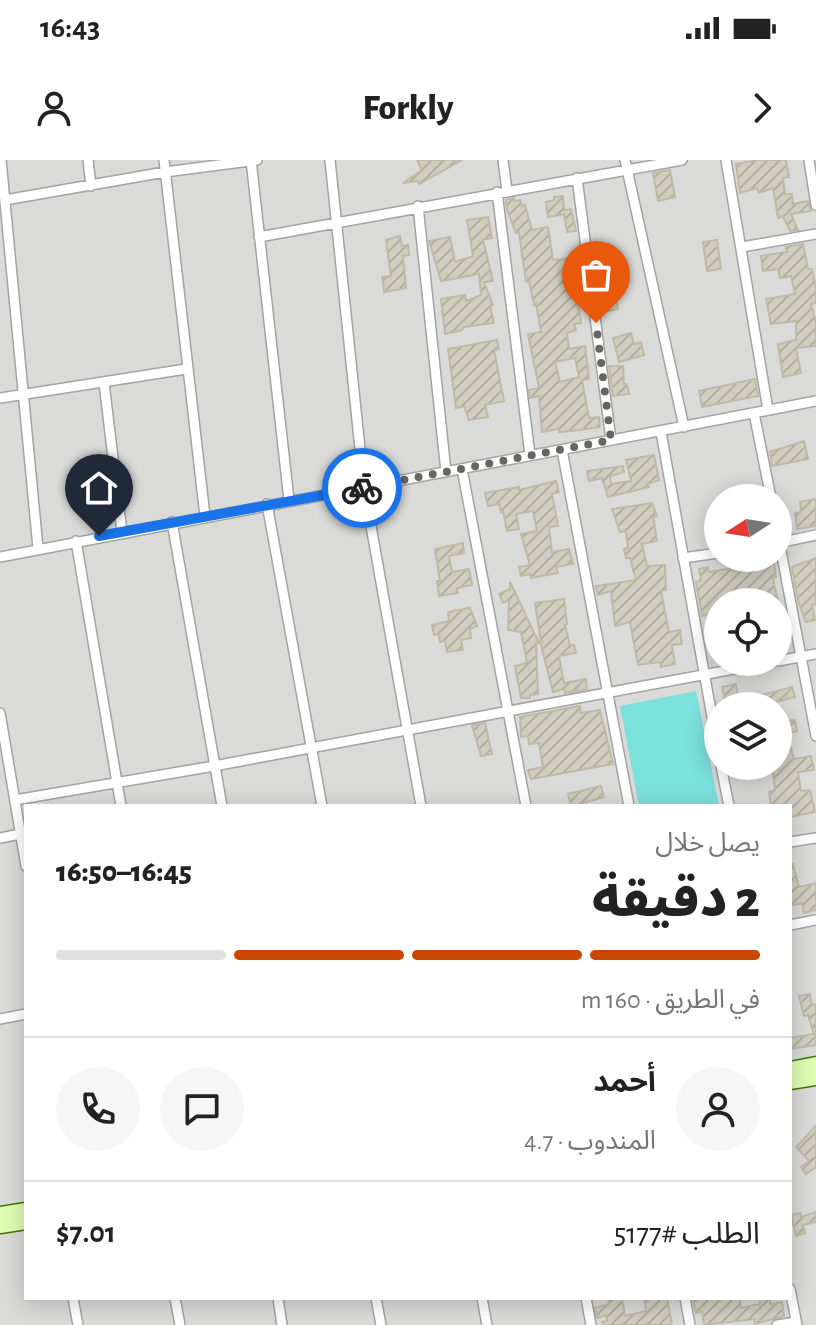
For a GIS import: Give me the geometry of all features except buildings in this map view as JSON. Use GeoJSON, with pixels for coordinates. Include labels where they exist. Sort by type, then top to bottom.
{"type":"FeatureCollection","features":[{"type":"Feature","properties":{"kind":"main road"},"geometry":{"type":"LineString","coordinates":[[792,1069],[816,1064]]}},
{"type":"Feature","properties":{"kind":"main road"},"geometry":{"type":"LineString","coordinates":[[792,1082],[816,1078]]}},
{"type":"Feature","properties":{"kind":"main road"},"geometry":{"type":"LineString","coordinates":[[0,1214],[24,1210]]}},
{"type":"Feature","properties":{"kind":"main road"},"geometry":{"type":"LineString","coordinates":[[0,1226],[24,1222]]}},
{"type":"Feature","properties":{"kind":"street"},"geometry":{"type":"LineString","coordinates":[[1,160],[38,548]]}},
{"type":"Feature","properties":{"kind":"street"},"geometry":{"type":"LineString","coordinates":[[88,160],[91,186]]}},
{"type":"Feature","properties":{"kind":"street"},"geometry":{"type":"LineString","coordinates":[[164,160],[205,516]]}},
{"type":"Feature","properties":{"kind":"street"},"geometry":{"type":"LineString","coordinates":[[251,160],[289,500]]}},
{"type":"Feature","properties":{"kind":"street"},"geometry":{"type":"LineString","coordinates":[[5,200],[165,172],[257,160]]}},
{"type":"Feature","properties":{"kind":"street"},"geometry":{"type":"LineString","coordinates":[[330,160],[364,487],[421,804]]}},
{"type":"Feature","properties":{"kind":"street"},"geometry":{"type":"LineString","coordinates":[[503,160],[502,191],[530,455]]}},
{"type":"Feature","properties":{"kind":"street"},"geometry":{"type":"LineString","coordinates":[[259,237],[577,178],[626,164],[682,160]]}},
{"type":"Feature","properties":{"kind":"street"},"geometry":{"type":"LineString","coordinates":[[726,160],[768,410]]}},
{"type":"Feature","properties":{"kind":"street"},"geometry":{"type":"LineString","coordinates":[[809,160],[816,205]]}},
{"type":"Feature","properties":{"kind":"street"},"geometry":{"type":"LineString","coordinates":[[626,164],[684,427]]}},
{"type":"Feature","properties":{"kind":"street"},"geometry":{"type":"LineString","coordinates":[[577,178],[611,440]]}},
{"type":"Feature","properties":{"kind":"street"},"geometry":{"type":"LineString","coordinates":[[418,206],[446,472]]}},
{"type":"Feature","properties":{"kind":"street"},"geometry":{"type":"LineString","coordinates":[[742,247],[816,234]]}},
{"type":"Feature","properties":{"kind":"street"},"geometry":{"type":"LineString","coordinates":[[0,398],[186,369]]}},
{"type":"Feature","properties":{"kind":"street"},"geometry":{"type":"LineString","coordinates":[[104,383],[122,532]]}},
{"type":"Feature","properties":{"kind":"street"},"geometry":{"type":"LineString","coordinates":[[0,557],[816,401]]}},
{"type":"Feature","properties":{"kind":"street"},"geometry":{"type":"LineString","coordinates":[[754,413],[768,484]]}},
{"type":"Feature","properties":{"kind":"street"},"geometry":{"type":"LineString","coordinates":[[15,800],[704,674],[661,432]]}},
{"type":"Feature","properties":{"kind":"street"},"geometry":{"type":"LineString","coordinates":[[562,450],[629,804]]}},
{"type":"Feature","properties":{"kind":"street"},"geometry":{"type":"LineString","coordinates":[[462,469],[526,804]]}},
{"type":"Feature","properties":{"kind":"street"},"geometry":{"type":"LineString","coordinates":[[267,504],[322,804]]}},
{"type":"Feature","properties":{"kind":"street"},"geometry":{"type":"LineString","coordinates":[[172,522],[222,804]]}},
{"type":"Feature","properties":{"kind":"street"},"geometry":{"type":"LineString","coordinates":[[792,538],[816,535]]}},
{"type":"Feature","properties":{"kind":"street"},"geometry":{"type":"LineString","coordinates":[[76,541],[121,804]]}},
{"type":"Feature","properties":{"kind":"street"},"geometry":{"type":"LineString","coordinates":[[683,558],[704,555]]}},
{"type":"Feature","properties":{"kind":"street"},"geometry":{"type":"LineString","coordinates":[[785,572],[816,736]]}},
{"type":"Feature","properties":{"kind":"street"},"geometry":{"type":"LineString","coordinates":[[792,659],[816,654]]}},
{"type":"Feature","properties":{"kind":"street"},"geometry":{"type":"LineString","coordinates":[[0,713],[24,855]]}},
{"type":"Feature","properties":{"kind":"street"},"geometry":{"type":"LineString","coordinates":[[724,780],[729,804]]}},
{"type":"Feature","properties":{"kind":"street"},"geometry":{"type":"LineString","coordinates":[[0,838],[20,834]]}},
{"type":"Feature","properties":{"kind":"street"},"geometry":{"type":"LineString","coordinates":[[792,842],[816,838]]}},
{"type":"Feature","properties":{"kind":"street"},"geometry":{"type":"LineString","coordinates":[[792,925],[815,924]]}},
{"type":"Feature","properties":{"kind":"street"},"geometry":{"type":"LineString","coordinates":[[0,1019],[24,1014]]}},
{"type":"Feature","properties":{"kind":"street"},"geometry":{"type":"LineString","coordinates":[[73,1300],[78,1325]]}},
{"type":"Feature","properties":{"kind":"street"},"geometry":{"type":"LineString","coordinates":[[175,1300],[180,1325]]}},
{"type":"Feature","properties":{"kind":"street"},"geometry":{"type":"LineString","coordinates":[[278,1300],[282,1325]]}},
{"type":"Feature","properties":{"kind":"street"},"geometry":{"type":"LineString","coordinates":[[376,1300],[381,1325]]}},
{"type":"Feature","properties":{"kind":"street"},"geometry":{"type":"LineString","coordinates":[[482,1300],[487,1325]]}},
{"type":"Feature","properties":{"kind":"street"},"geometry":{"type":"LineString","coordinates":[[586,1300],[591,1325]]}},
{"type":"Feature","properties":{"kind":"street"},"geometry":{"type":"LineString","coordinates":[[685,1300],[690,1325]]}},
{"type":"Feature","properties":{"kind":"street"},"geometry":{"type":"LineString","coordinates":[[777,1325],[796,1323],[792,1300]]}},
{"type":"Feature","properties":{"kind":"shaded area"},"geometry":{"type":"Polygon","coordinates":[[[0,160],[816,160],[816,1325],[0,1325],[0,160]]]}},
{"type":"Feature","properties":{"kind":"shaded area"},"geometry":{"type":"Polygon","coordinates":[[[696,691],[704,731],[704,780],[714,780],[719,804],[639,804],[620,706],[696,691]]]}},
{"type":"Feature","properties":{"kind":"way so far"},"geometry":{"type":"LineString","coordinates":[[362,488],[611,440],[596,323]]}},
{"type":"Feature","properties":{"kind":"route"},"geometry":{"type":"LineString","coordinates":[[99,536],[362,488]]}}]}
